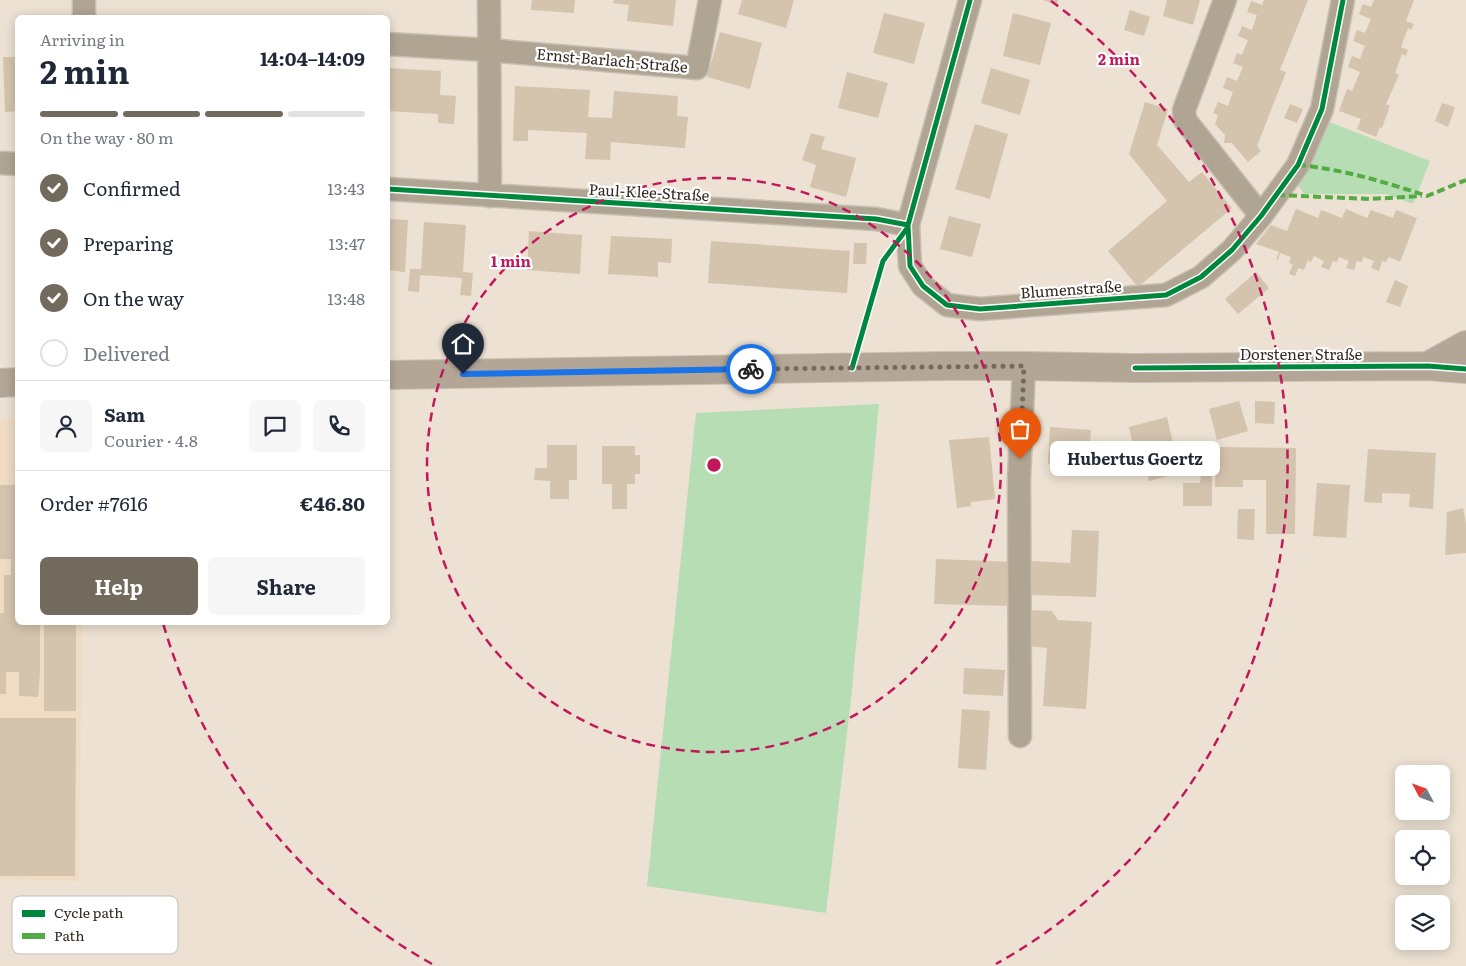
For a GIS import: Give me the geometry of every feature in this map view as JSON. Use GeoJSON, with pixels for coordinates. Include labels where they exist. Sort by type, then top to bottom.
{"type":"FeatureCollection","features":[{"type":"Feature","properties":{"kind":"main road"},"geometry":{"type":"LineString","coordinates":[[1428,366],[1466,344]]}},
{"type":"Feature","properties":{"kind":"main road","name":"Dorstener Straße"},"geometry":{"type":"LineString","coordinates":[[390,375],[702,369],[1024,366],[1136,368],[1428,366],[1466,369]]}},
{"type":"Feature","properties":{"kind":"main road"},"geometry":{"type":"LineString","coordinates":[[0,383],[15,382]]}},
{"type":"Feature","properties":{"kind":"street"},"geometry":{"type":"LineString","coordinates":[[84,0],[84,15]]}},
{"type":"Feature","properties":{"kind":"street"},"geometry":{"type":"LineString","coordinates":[[489,0],[490,196]]}},
{"type":"Feature","properties":{"kind":"street","name":"Ernst-Barlach-Straße"},"geometry":{"type":"LineString","coordinates":[[488,50],[697,68],[710,0]]}},
{"type":"Feature","properties":{"kind":"street","name":"Blumenstraße"},"geometry":{"type":"LineString","coordinates":[[970,0],[908,224],[910,266],[922,286],[948,305],[980,309],[1166,295],[1201,277],[1232,250],[1261,216],[1298,165],[1322,109],[1344,0]]}},
{"type":"Feature","properties":{"kind":"street"},"geometry":{"type":"LineString","coordinates":[[1225,0],[1184,110],[1185,120],[1261,216]]}},
{"type":"Feature","properties":{"kind":"street"},"geometry":{"type":"LineString","coordinates":[[390,44],[488,50]]}},
{"type":"Feature","properties":{"kind":"street"},"geometry":{"type":"LineString","coordinates":[[0,163],[15,164]]}},
{"type":"Feature","properties":{"kind":"street","name":"Paul-Klee-Straße"},"geometry":{"type":"LineString","coordinates":[[390,189],[876,219],[908,224]]}},
{"type":"Feature","properties":{"kind":"street"},"geometry":{"type":"LineString","coordinates":[[1020,736],[1020,478],[1024,366]]}},
{"type":"Feature","properties":{"kind":"shaded area"},"geometry":{"type":"Polygon","coordinates":[[[15,419],[15,625],[82,625],[79,881],[0,879],[0,420],[15,419]]]}},
{"type":"Feature","properties":{"kind":"green space"},"geometry":{"type":"Polygon","coordinates":[[[1324,120],[1430,161],[1413,204],[1386,194],[1304,194],[1297,184],[1324,120]]]}},
{"type":"Feature","properties":{"kind":"green space"},"geometry":{"type":"Polygon","coordinates":[[[879,404],[851,699],[826,913],[647,886],[696,413],[879,404]]]}},
{"type":"Feature","properties":{"kind":"building"},"geometry":{"type":"Polygon","coordinates":[[[532,0],[575,0],[574,13],[531,10],[532,0]]]}},
{"type":"Feature","properties":{"kind":"building"},"geometry":{"type":"Polygon","coordinates":[[[614,0],[676,0],[673,26],[627,21],[629,5],[613,3],[614,0]]]}},
{"type":"Feature","properties":{"kind":"building"},"geometry":{"type":"Polygon","coordinates":[[[742,0],[794,0],[786,28],[738,14],[742,0]]]}},
{"type":"Feature","properties":{"kind":"building"},"geometry":{"type":"Polygon","coordinates":[[[1043,0],[1058,0],[1057,5],[1043,0]]]}},
{"type":"Feature","properties":{"kind":"building"},"geometry":{"type":"Polygon","coordinates":[[[1167,0],[1200,0],[1193,25],[1163,16],[1167,0]]]}},
{"type":"Feature","properties":{"kind":"building"},"geometry":{"type":"Polygon","coordinates":[[[1264,0],[1308,0],[1280,70],[1286,72],[1257,146],[1261,151],[1248,162],[1232,143],[1224,143],[1225,135],[1215,124],[1218,115],[1213,113],[1218,102],[1228,106],[1233,92],[1223,88],[1227,77],[1237,81],[1243,67],[1233,63],[1237,53],[1242,55],[1248,40],[1238,36],[1242,26],[1252,30],[1257,15],[1247,12],[1251,1],[1262,5],[1264,0]]]}},
{"type":"Feature","properties":{"kind":"building"},"geometry":{"type":"Polygon","coordinates":[[[1374,0],[1414,0],[1406,21],[1414,24],[1411,30],[1408,28],[1401,47],[1408,50],[1406,56],[1402,54],[1395,73],[1399,75],[1386,104],[1390,106],[1382,128],[1380,127],[1376,137],[1357,129],[1361,119],[1339,111],[1347,89],[1352,91],[1360,72],[1348,67],[1352,56],[1360,59],[1365,46],[1353,41],[1357,30],[1365,33],[1371,19],[1359,14],[1363,4],[1371,7],[1374,0]]]}},
{"type":"Feature","properties":{"kind":"building"},"geometry":{"type":"Polygon","coordinates":[[[1130,10],[1150,17],[1144,36],[1124,30],[1130,10]]]}},
{"type":"Feature","properties":{"kind":"building"},"geometry":{"type":"Polygon","coordinates":[[[884,13],[925,23],[914,64],[873,53],[884,13]]]}},
{"type":"Feature","properties":{"kind":"building"},"geometry":{"type":"Polygon","coordinates":[[[1013,13],[1051,23],[1040,65],[1003,56],[1013,13]]]}},
{"type":"Feature","properties":{"kind":"building"},"geometry":{"type":"Polygon","coordinates":[[[720,32],[762,43],[750,89],[707,77],[720,32]]]}},
{"type":"Feature","properties":{"kind":"building"},"geometry":{"type":"Polygon","coordinates":[[[3,57],[15,57],[15,111],[5,112],[3,57]]]}},
{"type":"Feature","properties":{"kind":"building"},"geometry":{"type":"Polygon","coordinates":[[[390,68],[441,71],[440,95],[456,96],[454,124],[438,123],[438,114],[390,111],[390,68]]]}},
{"type":"Feature","properties":{"kind":"building"},"geometry":{"type":"Polygon","coordinates":[[[991,68],[1030,80],[1020,115],[981,103],[991,68]]]}},
{"type":"Feature","properties":{"kind":"building"},"geometry":{"type":"Polygon","coordinates":[[[847,72],[888,83],[878,118],[838,108],[847,72]]]}},
{"type":"Feature","properties":{"kind":"building"},"geometry":{"type":"Polygon","coordinates":[[[515,86],[590,90],[588,117],[612,118],[614,91],[678,96],[677,116],[688,117],[685,148],[611,142],[610,160],[585,159],[587,133],[528,130],[528,141],[513,141],[515,86]]]}},
{"type":"Feature","properties":{"kind":"building"},"geometry":{"type":"Polygon","coordinates":[[[1145,102],[1168,109],[1157,145],[1189,182],[1202,172],[1232,208],[1138,287],[1108,251],[1167,201],[1129,154],[1145,102]]]}},
{"type":"Feature","properties":{"kind":"building"},"geometry":{"type":"Polygon","coordinates":[[[1442,103],[1455,107],[1448,127],[1435,121],[1442,103]]]}},
{"type":"Feature","properties":{"kind":"building"},"geometry":{"type":"Polygon","coordinates":[[[1290,104],[1303,109],[1297,123],[1284,118],[1290,104]]]}},
{"type":"Feature","properties":{"kind":"building"},"geometry":{"type":"Polygon","coordinates":[[[975,124],[1008,134],[990,199],[955,189],[975,124]]]}},
{"type":"Feature","properties":{"kind":"building"},"geometry":{"type":"Polygon","coordinates":[[[811,133],[825,137],[821,149],[856,158],[846,197],[810,187],[816,165],[802,160],[811,133]]]}},
{"type":"Feature","properties":{"kind":"building"},"geometry":{"type":"Polygon","coordinates":[[[1296,209],[1318,218],[1321,210],[1342,218],[1346,209],[1367,218],[1371,210],[1393,218],[1396,210],[1417,218],[1400,262],[1389,257],[1386,262],[1382,261],[1379,271],[1371,268],[1374,261],[1363,257],[1362,262],[1357,261],[1354,270],[1346,268],[1349,261],[1339,257],[1337,262],[1333,261],[1329,270],[1321,267],[1324,261],[1314,256],[1311,262],[1308,260],[1304,270],[1298,268],[1295,276],[1289,274],[1293,264],[1289,263],[1291,257],[1280,253],[1278,260],[1276,259],[1279,252],[1256,244],[1271,225],[1287,231],[1296,209]]]}},
{"type":"Feature","properties":{"kind":"building"},"geometry":{"type":"Polygon","coordinates":[[[949,216],[981,224],[972,257],[940,249],[949,216]]]}},
{"type":"Feature","properties":{"kind":"building"},"geometry":{"type":"Polygon","coordinates":[[[390,219],[408,220],[405,272],[390,270],[390,219]]]}},
{"type":"Feature","properties":{"kind":"building"},"geometry":{"type":"Polygon","coordinates":[[[424,222],[466,225],[463,272],[473,273],[471,296],[460,295],[462,278],[420,275],[419,292],[408,291],[410,269],[421,269],[424,222]]]}},
{"type":"Feature","properties":{"kind":"building"},"geometry":{"type":"Polygon","coordinates":[[[529,231],[582,235],[580,274],[527,270],[529,231]]]}},
{"type":"Feature","properties":{"kind":"building"},"geometry":{"type":"Polygon","coordinates":[[[611,236],[672,239],[671,263],[658,262],[658,277],[608,274],[611,236]]]}},
{"type":"Feature","properties":{"kind":"building"},"geometry":{"type":"Polygon","coordinates":[[[711,241],[850,251],[847,293],[708,283],[711,241]]]}},
{"type":"Feature","properties":{"kind":"building"},"geometry":{"type":"Polygon","coordinates":[[[854,243],[867,243],[866,264],[853,264],[854,243]]]}},
{"type":"Feature","properties":{"kind":"building"},"geometry":{"type":"Polygon","coordinates":[[[1256,272],[1269,288],[1238,314],[1225,299],[1256,272]]]}},
{"type":"Feature","properties":{"kind":"building"},"geometry":{"type":"Polygon","coordinates":[[[1395,280],[1408,286],[1400,307],[1386,302],[1395,280]]]}},
{"type":"Feature","properties":{"kind":"building"},"geometry":{"type":"Polygon","coordinates":[[[1239,401],[1248,431],[1217,440],[1209,409],[1239,401]]]}},
{"type":"Feature","properties":{"kind":"building"},"geometry":{"type":"Polygon","coordinates":[[[1255,401],[1275,402],[1274,424],[1255,423],[1255,401]]]}},
{"type":"Feature","properties":{"kind":"building"},"geometry":{"type":"Polygon","coordinates":[[[1167,417],[1175,452],[1164,455],[1168,476],[1149,481],[1145,462],[1160,456],[1137,462],[1129,427],[1167,417]]]}},
{"type":"Feature","properties":{"kind":"building"},"geometry":{"type":"Polygon","coordinates":[[[1050,427],[1091,430],[1088,467],[1048,464],[1050,427]]]}},
{"type":"Feature","properties":{"kind":"building"},"geometry":{"type":"Polygon","coordinates":[[[989,437],[995,499],[971,502],[971,506],[957,508],[949,440],[989,437]]]}},
{"type":"Feature","properties":{"kind":"building"},"geometry":{"type":"Polygon","coordinates":[[[547,445],[577,445],[577,480],[569,480],[569,499],[550,499],[550,481],[534,480],[535,468],[547,468],[547,445]]]}},
{"type":"Feature","properties":{"kind":"building"},"geometry":{"type":"Polygon","coordinates":[[[602,446],[635,446],[635,455],[640,455],[640,474],[635,474],[635,484],[627,484],[627,509],[612,509],[612,484],[602,484],[602,446]]]}},
{"type":"Feature","properties":{"kind":"building"},"geometry":{"type":"Polygon","coordinates":[[[1216,447],[1296,448],[1295,534],[1266,534],[1266,480],[1243,480],[1243,487],[1215,487],[1216,447]]]}},
{"type":"Feature","properties":{"kind":"building"},"geometry":{"type":"Polygon","coordinates":[[[1368,449],[1436,453],[1433,509],[1409,507],[1410,494],[1382,493],[1382,503],[1364,502],[1368,449]]]}},
{"type":"Feature","properties":{"kind":"building"},"geometry":{"type":"Polygon","coordinates":[[[1201,475],[1212,475],[1212,506],[1183,506],[1183,483],[1200,483],[1201,475]]]}},
{"type":"Feature","properties":{"kind":"building"},"geometry":{"type":"Polygon","coordinates":[[[1317,483],[1350,485],[1346,538],[1313,536],[1317,483]]]}},
{"type":"Feature","properties":{"kind":"building"},"geometry":{"type":"Polygon","coordinates":[[[0,485],[15,485],[15,625],[40,625],[38,697],[19,696],[19,672],[6,672],[6,694],[0,694],[0,613],[4,613],[4,575],[11,575],[11,559],[0,559],[0,485]]]}},
{"type":"Feature","properties":{"kind":"building"},"geometry":{"type":"Polygon","coordinates":[[[1463,508],[1466,523],[1466,553],[1445,555],[1447,512],[1463,508]]]}},
{"type":"Feature","properties":{"kind":"building"},"geometry":{"type":"Polygon","coordinates":[[[1238,509],[1255,509],[1254,540],[1237,539],[1238,509]]]}},
{"type":"Feature","properties":{"kind":"building"},"geometry":{"type":"Polygon","coordinates":[[[1072,530],[1099,531],[1096,597],[1029,595],[1031,561],[1070,563],[1072,530]]]}},
{"type":"Feature","properties":{"kind":"building"},"geometry":{"type":"Polygon","coordinates":[[[936,559],[1015,562],[1014,606],[934,604],[936,559]]]}},
{"type":"Feature","properties":{"kind":"building"},"geometry":{"type":"Polygon","coordinates":[[[1029,610],[1052,611],[1058,620],[1092,622],[1086,709],[1043,706],[1047,648],[1027,646],[1029,610]]]}},
{"type":"Feature","properties":{"kind":"building"},"geometry":{"type":"Polygon","coordinates":[[[44,625],[76,625],[76,711],[44,711],[44,625]]]}},
{"type":"Feature","properties":{"kind":"building"},"geometry":{"type":"Polygon","coordinates":[[[964,668],[1005,670],[1003,696],[963,694],[964,668]]]}},
{"type":"Feature","properties":{"kind":"building"},"geometry":{"type":"Polygon","coordinates":[[[962,709],[990,711],[986,770],[958,768],[962,709]]]}},
{"type":"Feature","properties":{"kind":"building"},"geometry":{"type":"Polygon","coordinates":[[[0,718],[76,718],[75,876],[0,876],[0,718]]]}},
{"type":"Feature","properties":{"kind":"marked path"},"geometry":{"type":"LineString","coordinates":[[1298,165],[1363,177],[1427,196],[1466,180]]}},
{"type":"Feature","properties":{"kind":"marked path"},"geometry":{"type":"LineString","coordinates":[[1277,195],[1370,199],[1422,196]]}},
{"type":"Feature","properties":{"kind":"cycle path"},"geometry":{"type":"LineString","coordinates":[[970,0],[908,225],[910,266],[923,286],[947,305],[980,309],[1166,295],[1201,277],[1232,250],[1261,216],[1298,165],[1322,109],[1343,0]]}},
{"type":"Feature","properties":{"kind":"cycle path"},"geometry":{"type":"LineString","coordinates":[[390,189],[876,219],[908,225]]}},
{"type":"Feature","properties":{"kind":"cycle path"},"geometry":{"type":"LineString","coordinates":[[852,368],[883,261],[908,227]]}},
{"type":"Feature","properties":{"kind":"cycle path"},"geometry":{"type":"LineString","coordinates":[[1135,368],[1428,366],[1466,369]]}},
{"type":"Feature","properties":{"kind":"way so far"},"geometry":{"type":"LineString","coordinates":[[751,369],[1024,366],[1020,459]]}},
{"type":"Feature","properties":{"kind":"place","name":"Hubertus Goertz"},"geometry":{"type":"Point","coordinates":[1020,459]}},
{"type":"Feature","properties":{"kind":"route"},"geometry":{"type":"LineString","coordinates":[[463,374],[751,369]]}}]}
